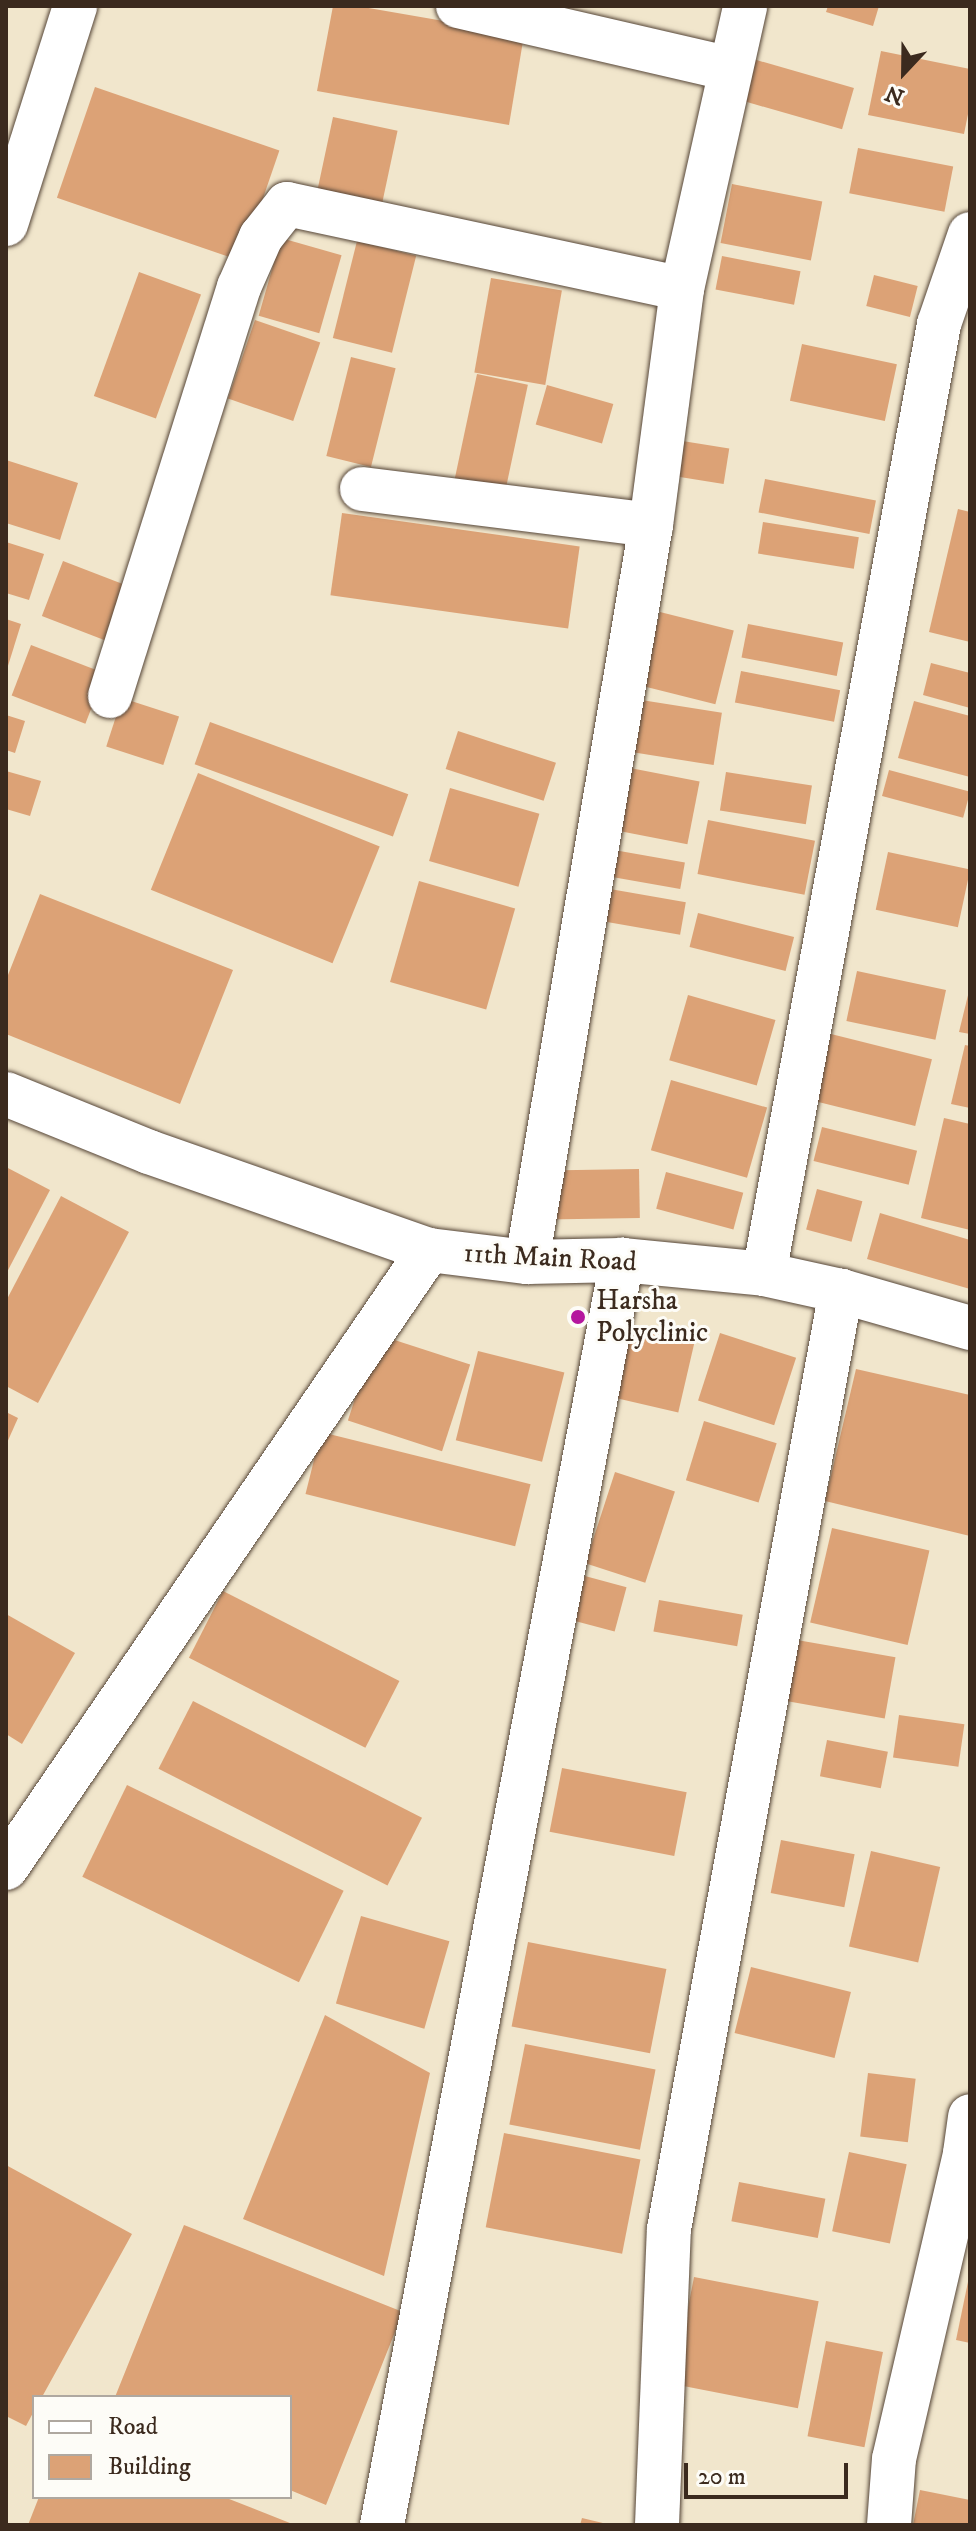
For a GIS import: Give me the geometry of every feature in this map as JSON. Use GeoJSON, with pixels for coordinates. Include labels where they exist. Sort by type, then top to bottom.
{"type":"FeatureCollection","features":[{"type":"Feature","properties":{"kind":"street"},"geometry":{"type":"LineString","coordinates":[[6,224],[75,6]]}},
{"type":"Feature","properties":{"kind":"street"},"geometry":{"type":"LineString","coordinates":[[458,6],[730,69]]}},
{"type":"Feature","properties":{"kind":"street"},"geometry":{"type":"LineString","coordinates":[[527,1262],[651,525],[682,289],[745,6]]}},
{"type":"Feature","properties":{"kind":"street"},"geometry":{"type":"LineString","coordinates":[[110,696],[239,287],[261,237],[287,204],[682,289]]}},
{"type":"Feature","properties":{"kind":"street"},"geometry":{"type":"LineString","coordinates":[[764,1274],[939,324],[970,234]]}},
{"type":"Feature","properties":{"kind":"street"},"geometry":{"type":"LineString","coordinates":[[362,489],[651,525]]}},
{"type":"Feature","properties":{"kind":"street","name":"11th Main Road"},"geometry":{"type":"LineString","coordinates":[[6,1094],[149,1152],[429,1250],[527,1262],[622,1260],[764,1274],[841,1291],[970,1328]]}},
{"type":"Feature","properties":{"kind":"street"},"geometry":{"type":"LineString","coordinates":[[6,1868],[429,1250]]}},
{"type":"Feature","properties":{"kind":"street"},"geometry":{"type":"LineString","coordinates":[[382,2525],[622,1260]]}},
{"type":"Feature","properties":{"kind":"street"},"geometry":{"type":"LineString","coordinates":[[657,2525],[669,2229],[841,1291]]}},
{"type":"Feature","properties":{"kind":"street"},"geometry":{"type":"LineString","coordinates":[[889,2525],[894,2459],[965,2153],[970,2116]]}},
{"type":"Feature","properties":{"kind":"building"},"geometry":{"type":"Polygon","coordinates":[[[333,6],[357,6],[524,35],[509,125],[317,91],[333,6]]]}},
{"type":"Feature","properties":{"kind":"building"},"geometry":{"type":"Polygon","coordinates":[[[828,6],[879,6],[873,26],[826,12],[828,6]]]}},
{"type":"Feature","properties":{"kind":"building"},"geometry":{"type":"Polygon","coordinates":[[[881,51],[970,69],[970,104],[964,134],[868,115],[881,51]]]}},
{"type":"Feature","properties":{"kind":"building"},"geometry":{"type":"Polygon","coordinates":[[[753,59],[854,88],[842,129],[741,100],[753,59]]]}},
{"type":"Feature","properties":{"kind":"building"},"geometry":{"type":"Polygon","coordinates":[[[95,87],[279,150],[241,261],[57,198],[95,87]]]}},
{"type":"Feature","properties":{"kind":"building"},"geometry":{"type":"Polygon","coordinates":[[[333,117],[398,131],[382,204],[317,190],[333,117]]]}},
{"type":"Feature","properties":{"kind":"building"},"geometry":{"type":"Polygon","coordinates":[[[858,148],[953,167],[944,212],[849,193],[858,148]]]}},
{"type":"Feature","properties":{"kind":"building"},"geometry":{"type":"Polygon","coordinates":[[[732,184],[822,202],[811,260],[721,243],[732,184]]]}},
{"type":"Feature","properties":{"kind":"building"},"geometry":{"type":"Polygon","coordinates":[[[281,238],[342,255],[319,333],[259,316],[281,238]]]}},
{"type":"Feature","properties":{"kind":"building"},"geometry":{"type":"Polygon","coordinates":[[[357,241],[416,256],[392,353],[333,338],[357,241]]]}},
{"type":"Feature","properties":{"kind":"building"},"geometry":{"type":"Polygon","coordinates":[[[722,256],[801,271],[794,305],[716,289],[722,256]]]}},
{"type":"Feature","properties":{"kind":"building"},"geometry":{"type":"Polygon","coordinates":[[[139,272],[201,295],[156,419],[94,396],[139,272]]]}},
{"type":"Feature","properties":{"kind":"building"},"geometry":{"type":"Polygon","coordinates":[[[874,275],[918,286],[910,317],[866,306],[874,275]]]}},
{"type":"Feature","properties":{"kind":"building"},"geometry":{"type":"Polygon","coordinates":[[[491,278],[562,291],[545,385],[474,373],[491,278]]]}},
{"type":"Feature","properties":{"kind":"building"},"geometry":{"type":"Polygon","coordinates":[[[255,320],[320,342],[293,421],[228,398],[255,320]]]}},
{"type":"Feature","properties":{"kind":"building"},"geometry":{"type":"Polygon","coordinates":[[[802,344],[897,364],[885,421],[790,401],[802,344]]]}},
{"type":"Feature","properties":{"kind":"building"},"geometry":{"type":"Polygon","coordinates":[[[351,357],[396,368],[371,467],[326,456],[351,357]]]}},
{"type":"Feature","properties":{"kind":"building"},"geometry":{"type":"Polygon","coordinates":[[[477,374],[528,385],[506,489],[455,479],[477,374]]]}},
{"type":"Feature","properties":{"kind":"building"},"geometry":{"type":"Polygon","coordinates":[[[547,385],[613,404],[602,443],[536,424],[547,385]]]}},
{"type":"Feature","properties":{"kind":"building"},"geometry":{"type":"Polygon","coordinates":[[[670,439],[729,448],[724,484],[664,475],[670,439]]]}},
{"type":"Feature","properties":{"kind":"building"},"geometry":{"type":"Polygon","coordinates":[[[6,460],[78,483],[60,540],[6,523],[6,460]]]}},
{"type":"Feature","properties":{"kind":"building"},"geometry":{"type":"Polygon","coordinates":[[[765,479],[876,501],[869,534],[759,512],[765,479]]]}},
{"type":"Feature","properties":{"kind":"building"},"geometry":{"type":"Polygon","coordinates":[[[958,509],[970,512],[970,642],[929,632],[958,509]]]}},
{"type":"Feature","properties":{"kind":"building"},"geometry":{"type":"Polygon","coordinates":[[[342,513],[580,546],[568,629],[330,595],[342,513]]]}},
{"type":"Feature","properties":{"kind":"building"},"geometry":{"type":"Polygon","coordinates":[[[763,522],[859,537],[854,569],[758,554],[763,522]]]}},
{"type":"Feature","properties":{"kind":"building"},"geometry":{"type":"Polygon","coordinates":[[[6,542],[44,554],[29,600],[6,593],[6,542]]]}},
{"type":"Feature","properties":{"kind":"building"},"geometry":{"type":"Polygon","coordinates":[[[63,561],[131,587],[110,642],[42,616],[63,561]]]}},
{"type":"Feature","properties":{"kind":"building"},"geometry":{"type":"Polygon","coordinates":[[[660,612],[734,630],[715,704],[642,686],[660,612]]]}},
{"type":"Feature","properties":{"kind":"building"},"geometry":{"type":"Polygon","coordinates":[[[6,619],[21,624],[7,669],[6,669],[6,619]]]}},
{"type":"Feature","properties":{"kind":"building"},"geometry":{"type":"Polygon","coordinates":[[[748,624],[843,643],[837,676],[742,657],[748,624]]]}},
{"type":"Feature","properties":{"kind":"building"},"geometry":{"type":"Polygon","coordinates":[[[31,645],[105,673],[85,724],[12,695],[31,645]]]}},
{"type":"Feature","properties":{"kind":"building"},"geometry":{"type":"Polygon","coordinates":[[[931,663],[970,673],[970,708],[923,695],[931,663]]]}},
{"type":"Feature","properties":{"kind":"building"},"geometry":{"type":"Polygon","coordinates":[[[741,671],[840,690],[834,722],[735,702],[741,671]]]}},
{"type":"Feature","properties":{"kind":"building"},"geometry":{"type":"Polygon","coordinates":[[[122,698],[179,717],[163,765],[106,747],[122,698]]]}},
{"type":"Feature","properties":{"kind":"building"},"geometry":{"type":"Polygon","coordinates":[[[635,699],[722,713],[714,765],[627,751],[635,699]]]}},
{"type":"Feature","properties":{"kind":"building"},"geometry":{"type":"Polygon","coordinates":[[[914,701],[970,716],[970,777],[898,758],[914,701]]]}},
{"type":"Feature","properties":{"kind":"building"},"geometry":{"type":"Polygon","coordinates":[[[6,715],[25,721],[15,753],[6,750],[6,715]]]}},
{"type":"Feature","properties":{"kind":"building"},"geometry":{"type":"Polygon","coordinates":[[[210,722],[408,794],[393,836],[195,764],[210,722]]]}},
{"type":"Feature","properties":{"kind":"building"},"geometry":{"type":"Polygon","coordinates":[[[458,731],[556,763],[544,801],[446,769],[458,731]]]}},
{"type":"Feature","properties":{"kind":"building"},"geometry":{"type":"Polygon","coordinates":[[[625,767],[700,782],[687,844],[613,830],[625,767]]]}},
{"type":"Feature","properties":{"kind":"building"},"geometry":{"type":"Polygon","coordinates":[[[889,770],[970,792],[963,818],[882,796],[889,770]]]}},
{"type":"Feature","properties":{"kind":"building"},"geometry":{"type":"Polygon","coordinates":[[[6,771],[41,781],[30,816],[6,809],[6,771]]]}},
{"type":"Feature","properties":{"kind":"building"},"geometry":{"type":"Polygon","coordinates":[[[726,772],[812,786],[806,824],[720,811],[726,772]]]}},
{"type":"Feature","properties":{"kind":"building"},"geometry":{"type":"Polygon","coordinates":[[[198,773],[380,846],[333,963],[151,890],[198,773]]]}},
{"type":"Feature","properties":{"kind":"building"},"geometry":{"type":"Polygon","coordinates":[[[450,788],[539,814],[518,887],[429,861],[450,788]]]}},
{"type":"Feature","properties":{"kind":"building"},"geometry":{"type":"Polygon","coordinates":[[[708,820],[815,841],[805,895],[698,874],[708,820]]]}},
{"type":"Feature","properties":{"kind":"building"},"geometry":{"type":"Polygon","coordinates":[[[614,850],[685,863],[680,889],[609,877],[614,850]]]}},
{"type":"Feature","properties":{"kind":"building"},"geometry":{"type":"Polygon","coordinates":[[[888,852],[970,869],[958,927],[876,910],[888,852]]]}},
{"type":"Feature","properties":{"kind":"building"},"geometry":{"type":"Polygon","coordinates":[[[419,881],[515,909],[486,1009],[390,982],[419,881]]]}},
{"type":"Feature","properties":{"kind":"building"},"geometry":{"type":"Polygon","coordinates":[[[610,889],[686,902],[680,935],[604,921],[610,889]]]}},
{"type":"Feature","properties":{"kind":"building"},"geometry":{"type":"Polygon","coordinates":[[[40,894],[233,970],[180,1104],[6,1034],[6,980],[40,894]]]}},
{"type":"Feature","properties":{"kind":"building"},"geometry":{"type":"Polygon","coordinates":[[[698,913],[794,937],[786,971],[690,947],[698,913]]]}},
{"type":"Feature","properties":{"kind":"building"},"geometry":{"type":"Polygon","coordinates":[[[857,971],[946,990],[935,1040],[846,1021],[857,971]]]}},
{"type":"Feature","properties":{"kind":"building"},"geometry":{"type":"Polygon","coordinates":[[[970,987],[970,1034],[959,1032],[970,987]]]}},
{"type":"Feature","properties":{"kind":"building"},"geometry":{"type":"Polygon","coordinates":[[[688,995],[775,1020],[757,1085],[669,1060],[688,995]]]}},
{"type":"Feature","properties":{"kind":"building"},"geometry":{"type":"Polygon","coordinates":[[[831,1034],[932,1059],[915,1126],[814,1101],[831,1034]]]}},
{"type":"Feature","properties":{"kind":"building"},"geometry":{"type":"Polygon","coordinates":[[[965,1045],[970,1046],[970,1108],[951,1104],[965,1045]]]}},
{"type":"Feature","properties":{"kind":"building"},"geometry":{"type":"Polygon","coordinates":[[[671,1080],[767,1108],[747,1178],[651,1150],[671,1080]]]}},
{"type":"Feature","properties":{"kind":"building"},"geometry":{"type":"Polygon","coordinates":[[[944,1118],[970,1124],[970,1230],[921,1218],[944,1118]]]}},
{"type":"Feature","properties":{"kind":"building"},"geometry":{"type":"Polygon","coordinates":[[[822,1127],[917,1151],[909,1185],[814,1161],[822,1127]]]}},
{"type":"Feature","properties":{"kind":"building"},"geometry":{"type":"Polygon","coordinates":[[[6,1167],[50,1190],[6,1274],[6,1167]]]}},
{"type":"Feature","properties":{"kind":"building"},"geometry":{"type":"Polygon","coordinates":[[[639,1169],[640,1218],[547,1220],[546,1171],[639,1169]]]}},
{"type":"Feature","properties":{"kind":"building"},"geometry":{"type":"Polygon","coordinates":[[[666,1172],[743,1193],[733,1229],[656,1209],[666,1172]]]}},
{"type":"Feature","properties":{"kind":"building"},"geometry":{"type":"Polygon","coordinates":[[[817,1189],[862,1201],[852,1242],[806,1230],[817,1189]]]}},
{"type":"Feature","properties":{"kind":"building"},"geometry":{"type":"Polygon","coordinates":[[[61,1196],[129,1232],[38,1403],[6,1386],[6,1301],[61,1196]]]}},
{"type":"Feature","properties":{"kind":"building"},"geometry":{"type":"Polygon","coordinates":[[[880,1213],[970,1240],[970,1289],[867,1259],[880,1213]]]}},
{"type":"Feature","properties":{"kind":"building"},"geometry":{"type":"Polygon","coordinates":[[[624,1323],[695,1339],[678,1412],[607,1396],[624,1323]]]}},
{"type":"Feature","properties":{"kind":"building"},"geometry":{"type":"Polygon","coordinates":[[[720,1333],[796,1358],[774,1425],[698,1401],[720,1333]]]}},
{"type":"Feature","properties":{"kind":"building"},"geometry":{"type":"Polygon","coordinates":[[[376,1334],[470,1365],[442,1451],[348,1421],[376,1334]]]}},
{"type":"Feature","properties":{"kind":"building"},"geometry":{"type":"Polygon","coordinates":[[[478,1351],[564,1373],[542,1462],[456,1440],[478,1351]]]}},
{"type":"Feature","properties":{"kind":"building"},"geometry":{"type":"Polygon","coordinates":[[[856,1369],[970,1395],[970,1536],[825,1501],[856,1369]]]}},
{"type":"Feature","properties":{"kind":"building"},"geometry":{"type":"Polygon","coordinates":[[[6,1412],[18,1418],[6,1445],[6,1412]]]}},
{"type":"Feature","properties":{"kind":"building"},"geometry":{"type":"Polygon","coordinates":[[[704,1421],[777,1443],[759,1503],[686,1480],[704,1421]]]}},
{"type":"Feature","properties":{"kind":"building"},"geometry":{"type":"Polygon","coordinates":[[[321,1432],[531,1484],[515,1546],[306,1494],[321,1432]]]}},
{"type":"Feature","properties":{"kind":"building"},"geometry":{"type":"Polygon","coordinates":[[[615,1472],[675,1491],[645,1583],[585,1563],[615,1472]]]}},
{"type":"Feature","properties":{"kind":"building"},"geometry":{"type":"Polygon","coordinates":[[[832,1528],[929,1550],[908,1645],[810,1623],[832,1528]]]}},
{"type":"Feature","properties":{"kind":"building"},"geometry":{"type":"Polygon","coordinates":[[[585,1576],[627,1587],[615,1632],[573,1620],[585,1576]]]}},
{"type":"Feature","properties":{"kind":"building"},"geometry":{"type":"Polygon","coordinates":[[[223,1591],[399,1681],[365,1748],[189,1658],[223,1591]]]}},
{"type":"Feature","properties":{"kind":"building"},"geometry":{"type":"Polygon","coordinates":[[[659,1600],[743,1615],[737,1646],[653,1632],[659,1600]]]}},
{"type":"Feature","properties":{"kind":"building"},"geometry":{"type":"Polygon","coordinates":[[[6,1614],[75,1653],[22,1744],[6,1734],[6,1614]]]}},
{"type":"Feature","properties":{"kind":"building"},"geometry":{"type":"Polygon","coordinates":[[[797,1640],[895,1657],[885,1718],[786,1701],[797,1640]]]}},
{"type":"Feature","properties":{"kind":"building"},"geometry":{"type":"Polygon","coordinates":[[[193,1701],[422,1818],[387,1885],[158,1769],[193,1701]]]}},
{"type":"Feature","properties":{"kind":"building"},"geometry":{"type":"Polygon","coordinates":[[[899,1715],[964,1724],[958,1767],[893,1758],[899,1715]]]}},
{"type":"Feature","properties":{"kind":"building"},"geometry":{"type":"Polygon","coordinates":[[[827,1740],[888,1752],[881,1788],[820,1776],[827,1740]]]}},
{"type":"Feature","properties":{"kind":"building"},"geometry":{"type":"Polygon","coordinates":[[[562,1768],[687,1792],[674,1856],[550,1832],[562,1768]]]}},
{"type":"Feature","properties":{"kind":"building"},"geometry":{"type":"Polygon","coordinates":[[[127,1785],[344,1891],[299,1982],[82,1877],[127,1785]]]}},
{"type":"Feature","properties":{"kind":"building"},"geometry":{"type":"Polygon","coordinates":[[[781,1840],[855,1854],[844,1907],[771,1893],[781,1840]]]}},
{"type":"Feature","properties":{"kind":"building"},"geometry":{"type":"Polygon","coordinates":[[[871,1851],[940,1867],[918,1962],[849,1946],[871,1851]]]}},
{"type":"Feature","properties":{"kind":"building"},"geometry":{"type":"Polygon","coordinates":[[[361,1916],[449,1941],[424,2029],[336,2003],[361,1916]]]}},
{"type":"Feature","properties":{"kind":"building"},"geometry":{"type":"Polygon","coordinates":[[[528,1942],[666,1969],[650,2053],[512,2026],[528,1942]]]}},
{"type":"Feature","properties":{"kind":"building"},"geometry":{"type":"Polygon","coordinates":[[[751,1967],[851,1992],[834,2058],[735,2033],[751,1967]]]}},
{"type":"Feature","properties":{"kind":"building"},"geometry":{"type":"Polygon","coordinates":[[[325,2015],[430,2073],[384,2276],[243,2219],[325,2015]]]}},
{"type":"Feature","properties":{"kind":"building"},"geometry":{"type":"Polygon","coordinates":[[[525,2044],[656,2069],[640,2150],[509,2124],[525,2044]]]}},
{"type":"Feature","properties":{"kind":"building"},"geometry":{"type":"Polygon","coordinates":[[[868,2073],[916,2079],[908,2142],[860,2137],[868,2073]]]}},
{"type":"Feature","properties":{"kind":"building"},"geometry":{"type":"Polygon","coordinates":[[[504,2133],[640,2160],[622,2254],[486,2227],[504,2133]]]}},
{"type":"Feature","properties":{"kind":"building"},"geometry":{"type":"Polygon","coordinates":[[[849,2152],[907,2164],[890,2243],[832,2231],[849,2152]]]}},
{"type":"Feature","properties":{"kind":"building"},"geometry":{"type":"Polygon","coordinates":[[[6,2165],[132,2234],[43,2395],[32,2395],[32,2415],[26,2426],[6,2416],[6,2165]]]}},
{"type":"Feature","properties":{"kind":"building"},"geometry":{"type":"Polygon","coordinates":[[[739,2182],[825,2199],[818,2238],[731,2221],[739,2182]]]}},
{"type":"Feature","properties":{"kind":"building"},"geometry":{"type":"Polygon","coordinates":[[[184,2225],[403,2312],[326,2505],[292,2491],[292,2395],[116,2395],[184,2225]]]}},
{"type":"Feature","properties":{"kind":"building"},"geometry":{"type":"Polygon","coordinates":[[[694,2277],[819,2301],[798,2408],[673,2384],[694,2277]]]}},
{"type":"Feature","properties":{"kind":"building"},"geometry":{"type":"Polygon","coordinates":[[[970,2277],[970,2343],[956,2340],[970,2277]]]}},
{"type":"Feature","properties":{"kind":"building"},"geometry":{"type":"Polygon","coordinates":[[[826,2341],[883,2352],[864,2447],[807,2436],[826,2341]]]}},
{"type":"Feature","properties":{"kind":"building"},"geometry":{"type":"Polygon","coordinates":[[[920,2490],[970,2500],[970,2525],[913,2525],[920,2490]]]}},
{"type":"Feature","properties":{"kind":"building"},"geometry":{"type":"Polygon","coordinates":[[[38,2499],[229,2499],[295,2525],[28,2525],[38,2499]]]}},
{"type":"Feature","properties":{"kind":"building"},"geometry":{"type":"Polygon","coordinates":[[[582,2518],[607,2524],[580,2525],[582,2518]]]}},
{"type":"Feature","properties":{"kind":"place","name":"Harsha Polyclinic"},"geometry":{"type":"Point","coordinates":[578,1317]}}]}
